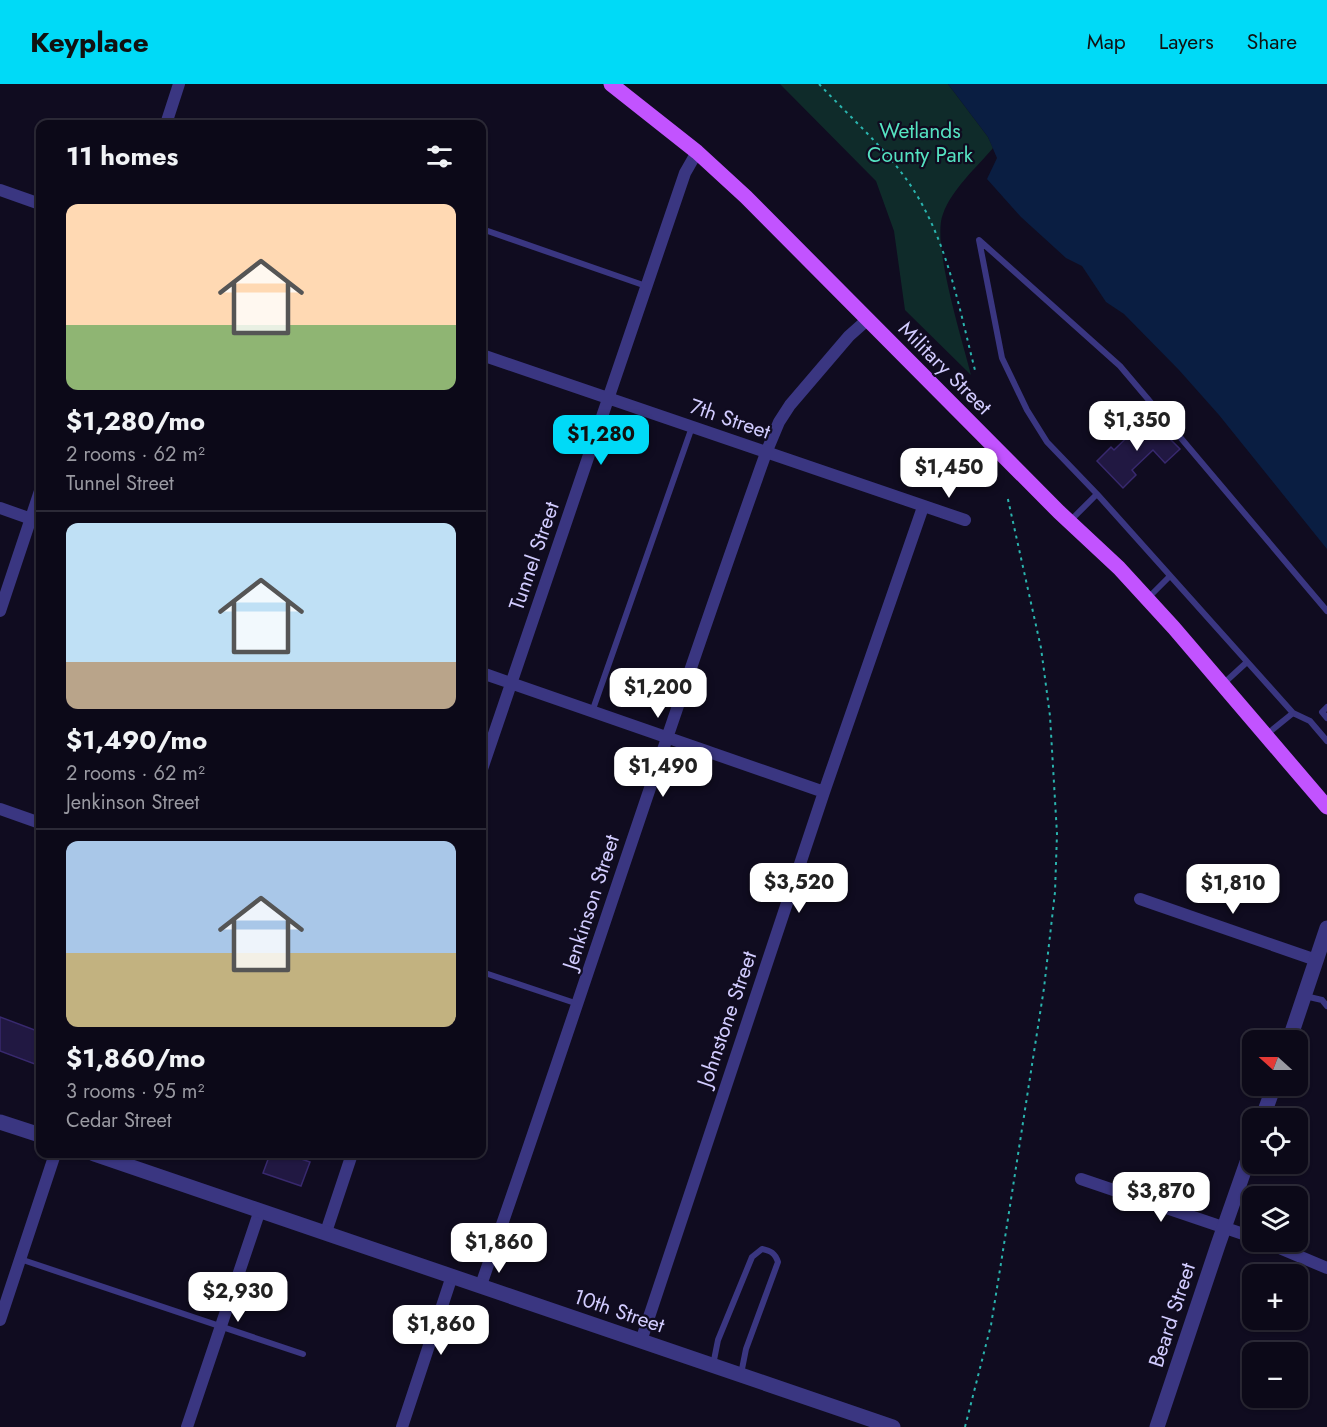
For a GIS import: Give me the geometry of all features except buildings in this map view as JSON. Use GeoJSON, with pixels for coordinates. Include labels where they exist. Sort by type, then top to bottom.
{"type":"FeatureCollection","features":[{"type":"Feature","properties":{"kind":"main road","name":"Military Street"},"geometry":{"type":"LineString","coordinates":[[611,84],[697,152],[746,196],[1069,522],[1119,568],[1326,802]]}},
{"type":"Feature","properties":{"kind":"street"},"geometry":{"type":"LineString","coordinates":[[170,120],[179,84]]}},
{"type":"Feature","properties":{"kind":"street","name":"Tunnel Street"},"geometry":{"type":"LineString","coordinates":[[486,757],[685,173],[697,152]]}},
{"type":"Feature","properties":{"kind":"street"},"geometry":{"type":"LineString","coordinates":[[0,190],[36,203]]}},
{"type":"Feature","properties":{"kind":"street","name":"Jenkinson Street"},"geometry":{"type":"LineString","coordinates":[[481,1285],[766,453],[779,422],[790,405],[849,336],[867,320]]}},
{"type":"Feature","properties":{"kind":"street","name":"7th Street"},"geometry":{"type":"LineString","coordinates":[[486,356],[965,520]]}},
{"type":"Feature","properties":{"kind":"street","name":"Johnstone Street"},"geometry":{"type":"LineString","coordinates":[[641,1341],[824,792],[923,507]]}},
{"type":"Feature","properties":{"kind":"street"},"geometry":{"type":"LineString","coordinates":[[0,508],[36,520],[0,611]]}},
{"type":"Feature","properties":{"kind":"street"},"geometry":{"type":"LineString","coordinates":[[486,674],[824,792]]}},
{"type":"Feature","properties":{"kind":"street"},"geometry":{"type":"LineString","coordinates":[[0,809],[36,822]]}},
{"type":"Feature","properties":{"kind":"street"},"geometry":{"type":"LineString","coordinates":[[1140,899],[1316,960]]}},
{"type":"Feature","properties":{"kind":"street"},"geometry":{"type":"LineString","coordinates":[[1293,1030],[1327,928]]}},
{"type":"Feature","properties":{"kind":"street"},"geometry":{"type":"LineString","coordinates":[[0,1122],[36,1135]]}},
{"type":"Feature","properties":{"kind":"street"},"geometry":{"type":"LineString","coordinates":[[0,1320],[54,1158]]}},
{"type":"Feature","properties":{"kind":"street","name":"10th Street"},"geometry":{"type":"LineString","coordinates":[[106,1158],[889,1426]]}},
{"type":"Feature","properties":{"kind":"street"},"geometry":{"type":"LineString","coordinates":[[326,1232],[350,1158]]}},
{"type":"Feature","properties":{"kind":"street","name":"Beard Street"},"geometry":{"type":"LineString","coordinates":[[1157,1427],[1243,1174]]}},
{"type":"Feature","properties":{"kind":"street"},"geometry":{"type":"LineString","coordinates":[[1081,1179],[1242,1234]]}},
{"type":"Feature","properties":{"kind":"street"},"geometry":{"type":"LineString","coordinates":[[187,1427],[260,1210]]}},
{"type":"Feature","properties":{"kind":"street"},"geometry":{"type":"LineString","coordinates":[[1289,1252],[1327,1268]]}},
{"type":"Feature","properties":{"kind":"street"},"geometry":{"type":"LineString","coordinates":[[402,1427],[452,1276]]}},
{"type":"Feature","properties":{"kind":"lane"},"geometry":{"type":"LineString","coordinates":[[486,230],[646,286]]}},
{"type":"Feature","properties":{"kind":"lane"},"geometry":{"type":"LineString","coordinates":[[1327,611],[1120,366],[979,240],[1002,358],[1027,410],[1047,442],[1293,713],[1310,721],[1327,741]]}},
{"type":"Feature","properties":{"kind":"lane"},"geometry":{"type":"LineString","coordinates":[[592,712],[692,427]]}},
{"type":"Feature","properties":{"kind":"lane"},"geometry":{"type":"LineString","coordinates":[[1069,522],[1096,494]]}},
{"type":"Feature","properties":{"kind":"lane"},"geometry":{"type":"LineString","coordinates":[[1148,599],[1170,576]]}},
{"type":"Feature","properties":{"kind":"lane"},"geometry":{"type":"LineString","coordinates":[[1222,685],[1247,662]]}},
{"type":"Feature","properties":{"kind":"lane"},"geometry":{"type":"LineString","coordinates":[[1327,707],[1322,712],[1327,718]]}},
{"type":"Feature","properties":{"kind":"lane"},"geometry":{"type":"LineString","coordinates":[[1265,735],[1293,713]]}},
{"type":"Feature","properties":{"kind":"lane"},"geometry":{"type":"LineString","coordinates":[[486,973],[578,1004]]}},
{"type":"Feature","properties":{"kind":"lane"},"geometry":{"type":"LineString","coordinates":[[1304,996],[1322,1000],[1327,1006]]}},
{"type":"Feature","properties":{"kind":"lane"},"geometry":{"type":"LineString","coordinates":[[712,1365],[718,1340],[752,1257],[762,1249],[770,1251],[776,1255],[778,1262],[746,1349],[741,1374]]}},
{"type":"Feature","properties":{"kind":"lane"},"geometry":{"type":"LineString","coordinates":[[20,1259],[303,1354]]}},
{"type":"Feature","properties":{"kind":"path"},"geometry":{"type":"LineString","coordinates":[[819,84],[885,154],[909,183],[924,210],[944,252],[976,374]]}},
{"type":"Feature","properties":{"kind":"path"},"geometry":{"type":"LineString","coordinates":[[965,1427],[991,1325],[1042,999],[1055,892],[1057,834],[1048,704],[1041,648],[1007,495]]}},
{"type":"Feature","properties":{"kind":"green space","name":"Wetlands County Park"},"geometry":{"type":"Polygon","coordinates":[[[780,84],[948,84],[988,137],[993,148],[952,196],[943,214],[940,228],[944,269],[971,375],[905,310],[894,231],[876,181],[780,84]]]}},
{"type":"Feature","properties":{"kind":"water"},"geometry":{"type":"Polygon","coordinates":[[[948,84],[1327,84],[1327,549],[1219,415],[1179,370],[1124,314],[1106,302],[1082,266],[1066,258],[1021,217],[987,179],[997,158],[988,137],[948,84]]]}}]}
